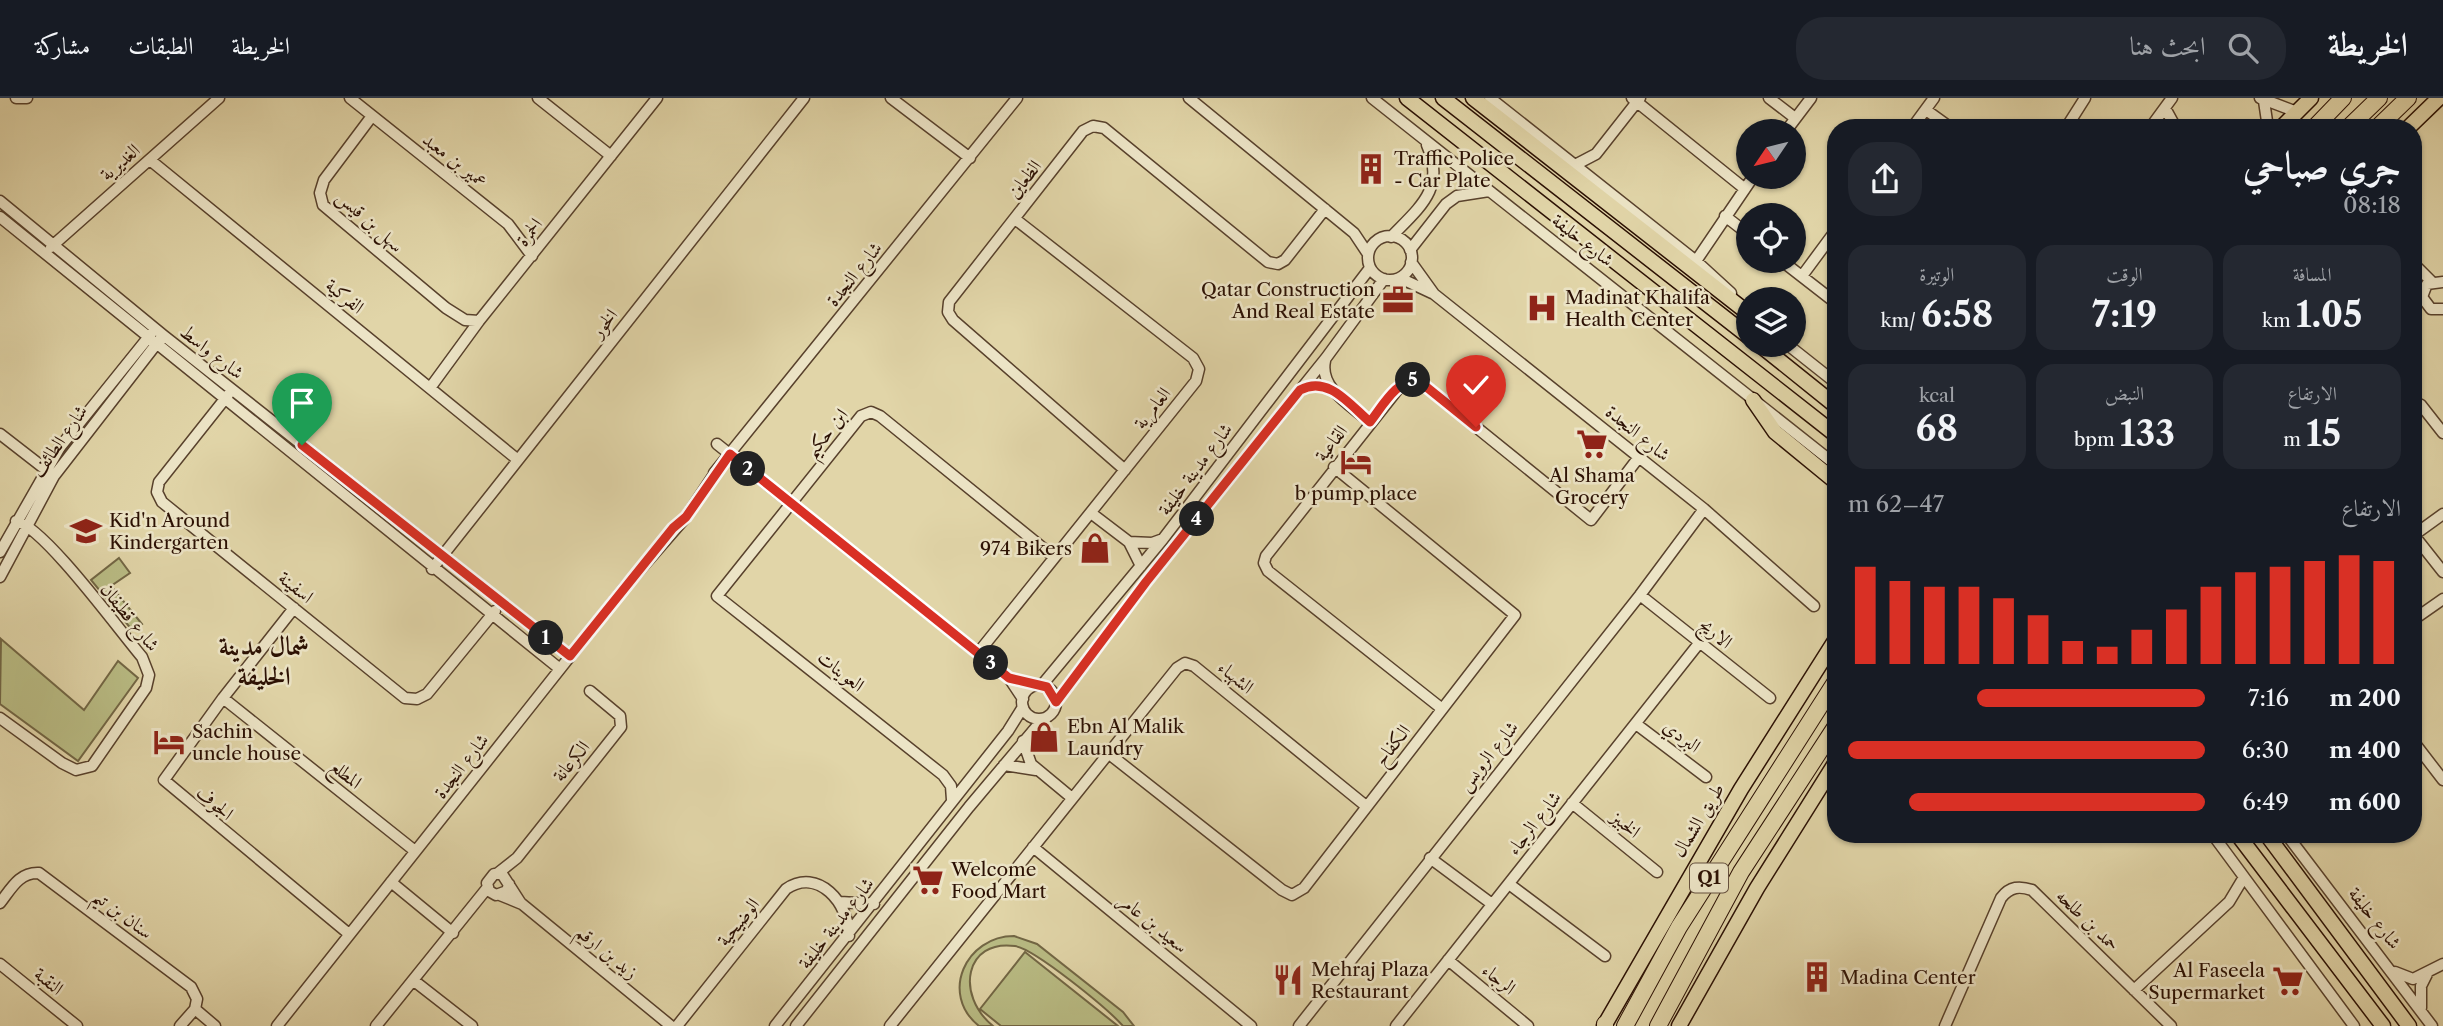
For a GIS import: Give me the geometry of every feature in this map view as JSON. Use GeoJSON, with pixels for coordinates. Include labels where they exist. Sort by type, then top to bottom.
{"type":"FeatureCollection","features":[{"type":"Feature","properties":{"kind":"highway"},"geometry":{"type":"LineString","coordinates":[[2323,119],[2343,98]]}},
{"type":"Feature","properties":{"kind":"highway"},"geometry":{"type":"LineString","coordinates":[[2357,119],[2379,98]]}},
{"type":"Feature","properties":{"kind":"highway"},"geometry":{"type":"LineString","coordinates":[[2386,119],[2408,98]]}},
{"type":"Feature","properties":{"kind":"highway","name":"طريق الشمال"},"geometry":{"type":"LineString","coordinates":[[1625,1026],[1679,927],[1827,694]]}},
{"type":"Feature","properties":{"kind":"highway","name":"Q1"},"geometry":{"type":"LineString","coordinates":[[1658,1026],[1741,872],[1827,740]]}},
{"type":"Feature","properties":{"kind":"main road","name":"شارع خليفة"},"geometry":{"type":"LineString","coordinates":[[1407,98],[1827,428]]}},
{"type":"Feature","properties":{"kind":"main road","name":"شارع خليفة"},"geometry":{"type":"LineString","coordinates":[[1443,98],[1736,327]]}},
{"type":"Feature","properties":{"kind":"main road"},"geometry":{"type":"LineString","coordinates":[[1473,98],[1736,303]]}},
{"type":"Feature","properties":{"kind":"main road"},"geometry":{"type":"LineString","coordinates":[[2290,119],[2311,98]]}},
{"type":"Feature","properties":{"kind":"main road"},"geometry":{"type":"LineString","coordinates":[[2417,119],[2438,98]]}},
{"type":"Feature","properties":{"kind":"main road"},"geometry":{"type":"LineString","coordinates":[[1775,357],[1827,398]]}},
{"type":"Feature","properties":{"kind":"main road"},"geometry":{"type":"LineString","coordinates":[[1753,400],[1775,432],[1827,475]]}},
{"type":"Feature","properties":{"kind":"main road","name":"طريق الشمال"},"geometry":{"type":"LineString","coordinates":[[1605,1025],[1761,754],[1827,653]]}},
{"type":"Feature","properties":{"kind":"main road"},"geometry":{"type":"LineString","coordinates":[[1679,1026],[1757,888],[1827,776]]}},
{"type":"Feature","properties":{"kind":"main road"},"geometry":{"type":"LineString","coordinates":[[2244,843],[2383,1026]]}},
{"type":"Feature","properties":{"kind":"main road","name":"شارع خليفة"},"geometry":{"type":"LineString","coordinates":[[2273,843],[2409,1026]]}},
{"type":"Feature","properties":{"kind":"street"},"geometry":{"type":"LineString","coordinates":[[16,98],[26,98]]}},
{"type":"Feature","properties":{"kind":"street","name":"عمير بن معبد"},"geometry":{"type":"LineString","coordinates":[[350,98],[508,224],[532,257]]}},
{"type":"Feature","properties":{"kind":"street"},"geometry":{"type":"LineString","coordinates":[[538,98],[611,156]]}},
{"type":"Feature","properties":{"kind":"street","name":"الحمرة"},"geometry":{"type":"LineString","coordinates":[[430,388],[657,98]]}},
{"type":"Feature","properties":{"kind":"street","name":"الخور"},"geometry":{"type":"LineString","coordinates":[[432,569],[804,98]]}},
{"type":"Feature","properties":{"kind":"street"},"geometry":{"type":"LineString","coordinates":[[891,98],[970,158]]}},
{"type":"Feature","properties":{"kind":"street","name":"شارع النجدة"},"geometry":{"type":"LineString","coordinates":[[276,1026],[673,528],[684,508],[718,470],[1017,98]]}},
{"type":"Feature","properties":{"kind":"street"},"geometry":{"type":"LineString","coordinates":[[1189,98],[1354,233],[1368,254],[1370,268],[1384,279],[1400,278],[1411,262],[1410,250],[1400,239],[1354,233]]}},
{"type":"Feature","properties":{"kind":"street","name":"شارع خليفة"},"geometry":{"type":"LineString","coordinates":[[1371,98],[1827,458]]}},
{"type":"Feature","properties":{"kind":"street"},"geometry":{"type":"LineString","coordinates":[[1490,98],[1696,261],[1736,300]]}},
{"type":"Feature","properties":{"kind":"street"},"geometry":{"type":"LineString","coordinates":[[1769,98],[1795,118],[1811,98]]}},
{"type":"Feature","properties":{"kind":"street"},"geometry":{"type":"LineString","coordinates":[[1919,119],[1934,98]]}},
{"type":"Feature","properties":{"kind":"street"},"geometry":{"type":"LineString","coordinates":[[2072,119],[2085,98]]}},
{"type":"Feature","properties":{"kind":"street"},"geometry":{"type":"LineString","coordinates":[[2157,119],[2172,98]]}},
{"type":"Feature","properties":{"kind":"street"},"geometry":{"type":"LineString","coordinates":[[1594,180],[1592,167],[1596,154],[1636,99],[1736,182]]}},
{"type":"Feature","properties":{"kind":"street"},"geometry":{"type":"LineString","coordinates":[[2262,99],[2297,112]]}},
{"type":"Feature","properties":{"kind":"street"},"geometry":{"type":"LineString","coordinates":[[2262,99],[2266,119]]}},
{"type":"Feature","properties":{"kind":"street","name":"الغديرية"},"geometry":{"type":"LineString","coordinates":[[46,255],[54,243],[150,160],[213,100]]}},
{"type":"Feature","properties":{"kind":"street"},"geometry":{"type":"LineString","coordinates":[[2165,108],[2171,119]]}},
{"type":"Feature","properties":{"kind":"street"},"geometry":{"type":"LineString","coordinates":[[1926,110],[1938,119]]}},
{"type":"Feature","properties":{"kind":"street","name":"سهل بن قيس"},"geometry":{"type":"LineString","coordinates":[[372,116],[324,180],[320,192],[323,205],[452,313],[465,320],[480,321]]}},
{"type":"Feature","properties":{"kind":"street","name":"الظعاين"},"geometry":{"type":"LineString","coordinates":[[1125,470],[953,320],[948,312],[949,302],[1083,131],[1093,126],[1104,128],[1268,262],[1278,264],[1285,260],[1325,209]]}},
{"type":"Feature","properties":{"kind":"street"},"geometry":{"type":"LineString","coordinates":[[1368,254],[1432,188],[1436,170],[1426,143]]}},
{"type":"Feature","properties":{"kind":"street"},"geometry":{"type":"LineString","coordinates":[[1575,165],[1596,154]]}},
{"type":"Feature","properties":{"kind":"street","name":"الفركية"},"geometry":{"type":"LineString","coordinates":[[150,160],[518,460]]}},
{"type":"Feature","properties":{"kind":"street"},"geometry":{"type":"LineString","coordinates":[[1696,261],[1745,189]]}},
{"type":"Feature","properties":{"kind":"street"},"geometry":{"type":"LineString","coordinates":[[1410,250],[1446,204],[1457,196],[1489,191]]}},
{"type":"Feature","properties":{"kind":"street","name":"شارع واسط"},"geometry":{"type":"LineString","coordinates":[[0,201],[54,243],[224,400],[560,670]]}},
{"type":"Feature","properties":{"kind":"street"},"geometry":{"type":"LineString","coordinates":[[1725,216],[1736,225]]}},
{"type":"Feature","properties":{"kind":"street","name":"شارع واسط"},"geometry":{"type":"LineString","coordinates":[[0,217],[46,255],[231,390],[570,656]]}},
{"type":"Feature","properties":{"kind":"street","name":"العامرية"},"geometry":{"type":"LineString","coordinates":[[978,653],[1196,381],[1199,369],[1193,358],[1015,219]]}},
{"type":"Feature","properties":{"kind":"street"},"geometry":{"type":"LineString","coordinates":[[1802,276],[1827,242]]}},
{"type":"Feature","properties":{"kind":"street","name":"شارع النجدة"},"geometry":{"type":"LineString","coordinates":[[1411,262],[1434,294]]}},
{"type":"Feature","properties":{"kind":"street","name":"شارع مدينة خليفة"},"geometry":{"type":"LineString","coordinates":[[1038,686],[1163,539],[1370,268]]}},
{"type":"Feature","properties":{"kind":"street"},"geometry":{"type":"LineString","coordinates":[[2422,269],[2438,280],[2426,305],[2443,317]]}},
{"type":"Feature","properties":{"kind":"street"},"geometry":{"type":"LineString","coordinates":[[1798,273],[1827,296]]}},
{"type":"Feature","properties":{"kind":"street","name":"شارع النجدة"},"geometry":{"type":"LineString","coordinates":[[1400,278],[1434,294],[1704,509],[1814,606]]}},
{"type":"Feature","properties":{"kind":"street","name":"شارع مدينة خليفة"},"geometry":{"type":"LineString","coordinates":[[1056,702],[1146,582],[1326,358],[1384,279]]}},
{"type":"Feature","properties":{"kind":"street","name":"شارع الطائف"},"geometry":{"type":"LineString","coordinates":[[0,552],[21,523],[50,472],[156,336]]}},
{"type":"Feature","properties":{"kind":"street"},"geometry":{"type":"LineString","coordinates":[[1803,357],[1827,376]]}},
{"type":"Feature","properties":{"kind":"street"},"geometry":{"type":"LineString","coordinates":[[1326,358],[1325,378],[1330,387],[1370,422]]}},
{"type":"Feature","properties":{"kind":"street","name":"القاعية"},"geometry":{"type":"LineString","coordinates":[[1441,708],[1268,571],[1264,564],[1266,556],[1370,422],[1402,384],[1410,379],[1419,381],[1591,520],[1639,457]]}},
{"type":"Feature","properties":{"kind":"street"},"geometry":{"type":"LineString","coordinates":[[1300,390],[1309,385],[1330,387]]}},
{"type":"Feature","properties":{"kind":"street","name":"اسفينة"},"geometry":{"type":"LineString","coordinates":[[231,390],[159,482],[157,492],[162,502],[405,698],[417,699],[427,694],[502,603]]}},
{"type":"Feature","properties":{"kind":"street"},"geometry":{"type":"LineString","coordinates":[[2422,406],[2443,433]]}},
{"type":"Feature","properties":{"kind":"street","name":"ابن حكيم"},"geometry":{"type":"LineString","coordinates":[[717,596],[861,416],[871,412],[880,416],[1054,557]]}},
{"type":"Feature","properties":{"kind":"street"},"geometry":{"type":"LineString","coordinates":[[0,434],[50,472]]}},
{"type":"Feature","properties":{"kind":"street"},"geometry":{"type":"LineString","coordinates":[[717,444],[1009,678],[1031,717],[1043,719],[1054,711],[1056,702],[1052,691],[1009,678]]}},
{"type":"Feature","properties":{"kind":"street","name":"الكفاح"},"geometry":{"type":"LineString","coordinates":[[1108,753],[1282,890],[1292,895],[1304,888],[1515,615],[1335,467]]}},
{"type":"Feature","properties":{"kind":"street","name":"شارع الرويس"},"geometry":{"type":"LineString","coordinates":[[1299,1026],[1640,595],[1704,509]]}},
{"type":"Feature","properties":{"kind":"street"},"geometry":{"type":"LineString","coordinates":[[1091,513],[1129,542],[1141,566]]}},
{"type":"Feature","properties":{"kind":"street"},"geometry":{"type":"LineString","coordinates":[[2422,529],[2443,513]]}},
{"type":"Feature","properties":{"kind":"street","name":"شارع الطائف"},"geometry":{"type":"LineString","coordinates":[[0,578],[21,523]]}},
{"type":"Feature","properties":{"kind":"street","name":"شارع قطيفان"},"geometry":{"type":"LineString","coordinates":[[0,718],[76,770],[92,766],[148,681],[148,669],[142,657],[67,567],[21,523]]}},
{"type":"Feature","properties":{"kind":"street"},"geometry":{"type":"LineString","coordinates":[[1129,542],[1152,543],[1163,539]]}},
{"type":"Feature","properties":{"kind":"street"},"geometry":{"type":"LineString","coordinates":[[2422,545],[2443,572]]}},
{"type":"Feature","properties":{"kind":"street","name":"الاريج"},"geometry":{"type":"LineString","coordinates":[[1640,595],[1770,698]]}},
{"type":"Feature","properties":{"kind":"street","name":"العوينات"},"geometry":{"type":"LineString","coordinates":[[717,596],[943,775]]}},
{"type":"Feature","properties":{"kind":"street"},"geometry":{"type":"LineString","coordinates":[[2422,614],[2443,599]]}},
{"type":"Feature","properties":{"kind":"street","name":"الجوف"},"geometry":{"type":"LineString","coordinates":[[294,608],[222,698],[164,780],[349,934]]}},
{"type":"Feature","properties":{"kind":"street","name":"شارع الرجاء"},"geometry":{"type":"LineString","coordinates":[[1396,1026],[1700,642]]}},
{"type":"Feature","properties":{"kind":"street","name":"الشهباء"},"geometry":{"type":"LineString","coordinates":[[890,1026],[1177,668],[1185,663],[1195,666],[1366,806]]}},
{"type":"Feature","properties":{"kind":"street"},"geometry":{"type":"LineString","coordinates":[[1023,703],[1027,691],[1038,686]]}},
{"type":"Feature","properties":{"kind":"street","name":"الكرعانة"},"geometry":{"type":"LineString","coordinates":[[505,879],[517,858],[621,726],[620,716],[590,691]]}},
{"type":"Feature","properties":{"kind":"street","name":"المطلع"},"geometry":{"type":"LineString","coordinates":[[222,698],[415,851]]}},
{"type":"Feature","properties":{"kind":"street","name":"شارع مدينة خليفة"},"geometry":{"type":"LineString","coordinates":[[775,1026],[849,936],[1008,731],[1023,703]]}},
{"type":"Feature","properties":{"kind":"street","name":"شارع مدينة خليفة"},"geometry":{"type":"LineString","coordinates":[[796,1026],[1043,719]]}},
{"type":"Feature","properties":{"kind":"street","name":"البردي"},"geometry":{"type":"LineString","coordinates":[[1636,724],[1706,777]]}},
{"type":"Feature","properties":{"kind":"street"},"geometry":{"type":"LineString","coordinates":[[1023,741],[1027,757],[1036,770],[1072,798]]}},
{"type":"Feature","properties":{"kind":"street"},"geometry":{"type":"LineString","coordinates":[[2422,753],[2443,780]]}},
{"type":"Feature","properties":{"kind":"street"},"geometry":{"type":"LineString","coordinates":[[1004,765],[1036,770]]}},
{"type":"Feature","properties":{"kind":"street"},"geometry":{"type":"LineString","coordinates":[[943,775],[953,778],[972,776]]}},
{"type":"Feature","properties":{"kind":"street"},"geometry":{"type":"LineString","coordinates":[[943,775],[951,786],[952,800]]}},
{"type":"Feature","properties":{"kind":"street","name":"الخبيز"},"geometry":{"type":"LineString","coordinates":[[1572,803],[1657,872]]}},
{"type":"Feature","properties":{"kind":"street"},"geometry":{"type":"LineString","coordinates":[[2219,843],[2354,1026]]}},
{"type":"Feature","properties":{"kind":"street","name":"شارع خليفة"},"geometry":{"type":"LineString","coordinates":[[2293,843],[2432,1026]]}},
{"type":"Feature","properties":{"kind":"street","name":"سعيد بن عامر"},"geometry":{"type":"LineString","coordinates":[[1032,847],[1251,1026]]}},
{"type":"Feature","properties":{"kind":"street"},"geometry":{"type":"LineString","coordinates":[[1430,858],[1492,904]]}},
{"type":"Feature","properties":{"kind":"street","name":"سنان بن تيم"},"geometry":{"type":"LineString","coordinates":[[0,903],[19,879],[28,873],[39,873],[191,988],[197,999],[195,1009]]}},
{"type":"Feature","properties":{"kind":"street"},"geometry":{"type":"LineString","coordinates":[[376,1026],[475,905],[495,893],[507,891],[505,879],[491,876],[495,893]]}},
{"type":"Feature","properties":{"kind":"street"},"geometry":{"type":"LineString","coordinates":[[2134,990],[2229,902],[2244,877]]}},
{"type":"Feature","properties":{"kind":"street","name":"زيد بن ارقم"},"geometry":{"type":"LineString","coordinates":[[505,879],[522,904],[671,1026]]}},
{"type":"Feature","properties":{"kind":"street","name":"الوضيحية"},"geometry":{"type":"LineString","coordinates":[[677,1026],[786,889],[799,880],[813,881],[840,902]]}},
{"type":"Feature","properties":{"kind":"street"},"geometry":{"type":"LineString","coordinates":[[391,882],[453,933]]}},
{"type":"Feature","properties":{"kind":"street"},"geometry":{"type":"LineString","coordinates":[[1509,884],[1605,956]]}},
{"type":"Feature","properties":{"kind":"street","name":"حمد بن طلحه"},"geometry":{"type":"LineString","coordinates":[[1945,1026],[2004,894],[2021,886],[2032,890],[2171,1026]]}},
{"type":"Feature","properties":{"kind":"street","name":"زيد بن ارقم"},"geometry":{"type":"LineString","coordinates":[[495,893],[522,904]]}},
{"type":"Feature","properties":{"kind":"street"},"geometry":{"type":"LineString","coordinates":[[2229,902],[2249,896],[2261,898]]}},
{"type":"Feature","properties":{"kind":"street"},"geometry":{"type":"LineString","coordinates":[[849,936],[849,924],[840,902],[874,904]]}},
{"type":"Feature","properties":{"kind":"street","name":"الرجاء"},"geometry":{"type":"LineString","coordinates":[[1448,960],[1528,1026]]}},
{"type":"Feature","properties":{"kind":"street","name":"النقبة"},"geometry":{"type":"LineString","coordinates":[[0,964],[77,1026]]}},
{"type":"Feature","properties":{"kind":"street"},"geometry":{"type":"LineString","coordinates":[[2389,966],[2399,976],[2413,979],[2427,975],[2443,964]]}},
{"type":"Feature","properties":{"kind":"street"},"geometry":{"type":"LineString","coordinates":[[2422,1011],[2419,998],[2427,975]]}},
{"type":"Feature","properties":{"kind":"street"},"geometry":{"type":"LineString","coordinates":[[414,980],[472,1026]]}},
{"type":"Feature","properties":{"kind":"street"},"geometry":{"type":"LineString","coordinates":[[180,1026],[195,1009],[215,1026]]}},
{"type":"Feature","properties":{"kind":"green space"},"geometry":{"type":"Polygon","coordinates":[[[119,558],[130,573],[111,586],[142,624],[132,630],[91,580],[119,558]]]}},
{"type":"Feature","properties":{"kind":"green space"},"geometry":{"type":"Polygon","coordinates":[[[1,639],[84,710],[118,661],[138,678],[78,761],[0,704],[1,639]]]}},
{"type":"Feature","properties":{"kind":"green space"},"geometry":{"type":"Polygon","coordinates":[[[1014,936],[1037,944],[1123,1012],[1134,1026],[1123,1026],[1088,994],[1038,957],[1015,946],[998,946],[985,951],[976,960],[971,972],[973,999],[993,1026],[979,1026],[967,1013],[961,998],[960,983],[964,969],[971,956],[983,946],[997,939],[1014,936]]]}},
{"type":"Feature","properties":{"kind":"green space"},"geometry":{"type":"Polygon","coordinates":[[[1025,952],[1118,1026],[1001,1026],[980,1009],[1025,952]]]}},
{"type":"Feature","properties":{"kind":"place","name":"Traffic Police - Car Plate"},"geometry":{"type":"Point","coordinates":[1371,169]}},
{"type":"Feature","properties":{"kind":"place","name":"Qatar Construction And Real Estate"},"geometry":{"type":"Point","coordinates":[1398,300]}},
{"type":"Feature","properties":{"kind":"place","name":"Madinat Khalifa Health Center"},"geometry":{"type":"Point","coordinates":[1542,308]}},
{"type":"Feature","properties":{"kind":"place","name":"Al Shama Grocery"},"geometry":{"type":"Point","coordinates":[1592,444]}},
{"type":"Feature","properties":{"kind":"place","name":"b pump place"},"geometry":{"type":"Point","coordinates":[1356,462]}},
{"type":"Feature","properties":{"kind":"place","name":"Kid'n Around Kindergarten"},"geometry":{"type":"Point","coordinates":[86,531]}},
{"type":"Feature","properties":{"kind":"place","name":"974 Bikers"},"geometry":{"type":"Point","coordinates":[1095,548]}},
{"type":"Feature","properties":{"kind":"place","name":"Ebn Al Malik Laundry"},"geometry":{"type":"Point","coordinates":[1044,737]}},
{"type":"Feature","properties":{"kind":"place","name":"Sachin uncle house"},"geometry":{"type":"Point","coordinates":[169,742]}},
{"type":"Feature","properties":{"kind":"place","name":"Welcome Food Mart"},"geometry":{"type":"Point","coordinates":[928,880]}},
{"type":"Feature","properties":{"kind":"place","name":"Madina Center"},"geometry":{"type":"Point","coordinates":[1817,977]}},
{"type":"Feature","properties":{"kind":"place","name":"Mehraj Plaza Restaurant"},"geometry":{"type":"Point","coordinates":[1288,980]}},
{"type":"Feature","properties":{"kind":"place","name":"Al Faseela Supermarket"},"geometry":{"type":"Point","coordinates":[2288,981]}},
{"type":"Feature","properties":{"kind":"district","name":"شمال مدينة الخليفة"},"geometry":{"type":"Point","coordinates":[264,661]}},
{"type":"Feature","properties":{"kind":"route"},"geometry":{"type":"LineString","coordinates":[[302,445],[570,656],[673,528],[686,517],[730,454],[1009,678],[1028,685],[1047,687],[1052,691],[1056,702],[1146,582],[1300,390],[1309,385],[1330,387],[1370,422],[1402,384],[1410,379],[1419,381],[1476,427]]}}]}
